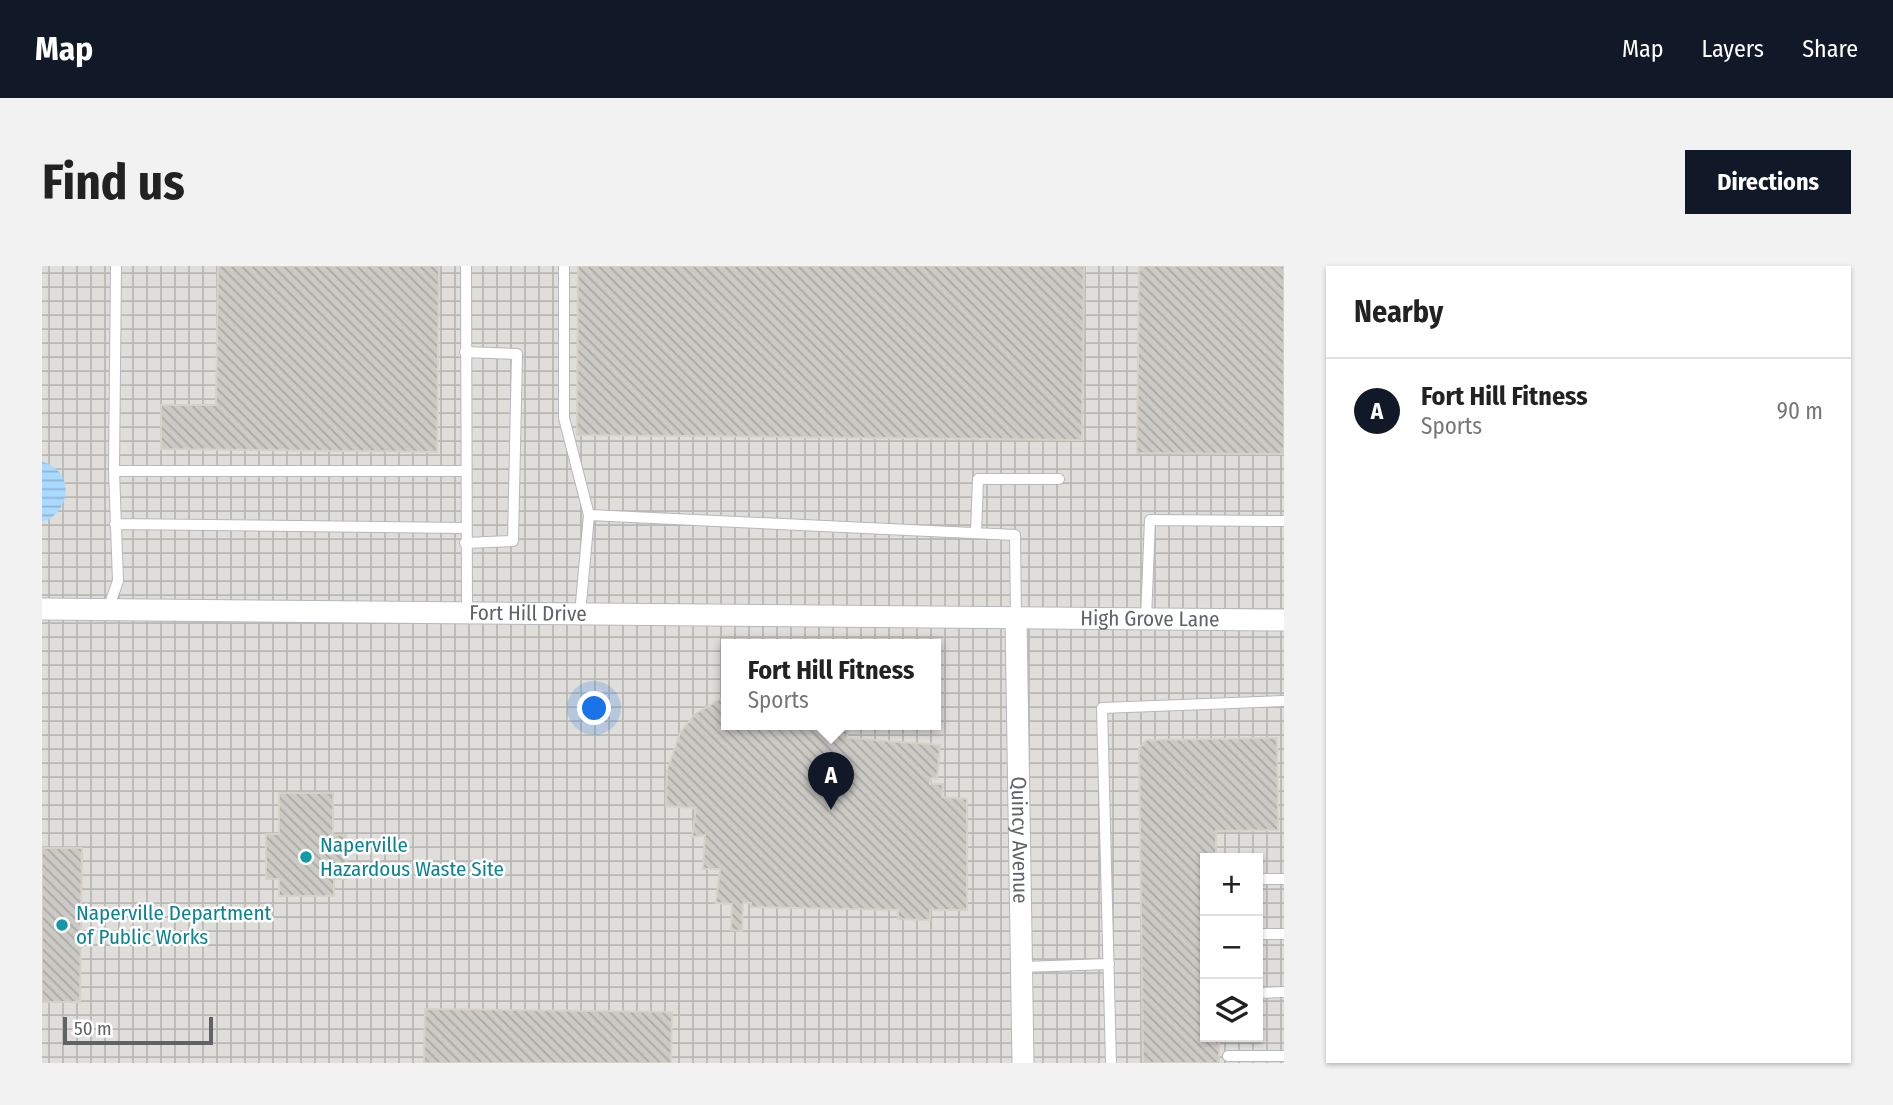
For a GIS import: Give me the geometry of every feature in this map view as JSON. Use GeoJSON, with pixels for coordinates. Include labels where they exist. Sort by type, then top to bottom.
{"type":"FeatureCollection","features":[{"type":"Feature","properties":{"kind":"street","name":"Fort Hill Drive"},"geometry":{"type":"LineString","coordinates":[[42,609],[1016,618]]}},
{"type":"Feature","properties":{"kind":"street","name":"High Grove Lane"},"geometry":{"type":"LineString","coordinates":[[1016,618],[1284,621]]}},
{"type":"Feature","properties":{"kind":"street","name":"Quincy Avenue"},"geometry":{"type":"LineString","coordinates":[[1016,618],[1023,1063]]}},
{"type":"Feature","properties":{"kind":"lane"},"geometry":{"type":"LineString","coordinates":[[108,609],[118,581],[114,471],[116,266]]}},
{"type":"Feature","properties":{"kind":"lane"},"geometry":{"type":"LineString","coordinates":[[466,266],[464,528],[467,613]]}},
{"type":"Feature","properties":{"kind":"lane"},"geometry":{"type":"LineString","coordinates":[[564,266],[564,418],[589,515],[580,614]]}},
{"type":"Feature","properties":{"kind":"lane"},"geometry":{"type":"LineString","coordinates":[[465,352],[517,354],[513,541],[465,543]]}},
{"type":"Feature","properties":{"kind":"lane"},"geometry":{"type":"LineString","coordinates":[[114,471],[465,471]]}},
{"type":"Feature","properties":{"kind":"lane"},"geometry":{"type":"LineString","coordinates":[[976,533],[978,479],[1059,479]]}},
{"type":"Feature","properties":{"kind":"lane"},"geometry":{"type":"LineString","coordinates":[[589,515],[1015,535],[1016,618]]}},
{"type":"Feature","properties":{"kind":"lane"},"geometry":{"type":"LineString","coordinates":[[1146,619],[1150,520],[1284,521]]}},
{"type":"Feature","properties":{"kind":"lane"},"geometry":{"type":"LineString","coordinates":[[115,524],[464,528]]}},
{"type":"Feature","properties":{"kind":"lane"},"geometry":{"type":"LineString","coordinates":[[1111,1063],[1102,708],[1284,701]]}},
{"type":"Feature","properties":{"kind":"lane"},"geometry":{"type":"LineString","coordinates":[[1263,880],[1284,879]]}},
{"type":"Feature","properties":{"kind":"lane"},"geometry":{"type":"LineString","coordinates":[[1263,934],[1284,934]]}},
{"type":"Feature","properties":{"kind":"lane"},"geometry":{"type":"LineString","coordinates":[[1022,967],[1109,964]]}},
{"type":"Feature","properties":{"kind":"lane"},"geometry":{"type":"LineString","coordinates":[[1263,993],[1284,992]]}},
{"type":"Feature","properties":{"kind":"lane"},"geometry":{"type":"LineString","coordinates":[[1228,1056],[1284,1056]]}},
{"type":"Feature","properties":{"kind":"shaded area"},"geometry":{"type":"Polygon","coordinates":[[[42,266],[1284,266],[1284,1063],[42,1063],[42,266]]]}},
{"type":"Feature","properties":{"kind":"water"},"geometry":{"type":"Polygon","coordinates":[[[42,462],[53,466],[60,473],[66,491],[59,510],[42,522],[42,462]]]}},
{"type":"Feature","properties":{"kind":"building"},"geometry":{"type":"Polygon","coordinates":[[[218,266],[439,266],[437,452],[161,449],[161,405],[216,405],[218,266]]]}},
{"type":"Feature","properties":{"kind":"building"},"geometry":{"type":"Polygon","coordinates":[[[578,266],[1084,266],[1082,440],[577,435],[578,266]]]}},
{"type":"Feature","properties":{"kind":"building"},"geometry":{"type":"Polygon","coordinates":[[[1139,266],[1284,266],[1284,454],[1137,453],[1139,266]]]}},
{"type":"Feature","properties":{"kind":"building"},"geometry":{"type":"Polygon","coordinates":[[[721,699],[721,730],[848,730],[847,738],[940,745],[937,779],[931,778],[930,784],[943,784],[942,797],[967,799],[967,910],[930,910],[930,920],[898,919],[898,910],[751,907],[751,903],[743,903],[742,931],[731,930],[732,904],[716,903],[720,869],[703,869],[705,835],[692,837],[696,808],[666,806],[667,771],[680,733],[695,714],[721,699]]]}},
{"type":"Feature","properties":{"kind":"building"},"geometry":{"type":"Polygon","coordinates":[[[1277,738],[1278,830],[1216,831],[1216,853],[1200,853],[1200,1042],[1219,1042],[1219,1063],[1143,1063],[1139,748],[1147,740],[1277,738]]]}},
{"type":"Feature","properties":{"kind":"building","name":"Naperville Hazardous Waste Site"},"geometry":{"type":"Polygon","coordinates":[[[279,793],[333,793],[333,835],[346,835],[347,879],[334,879],[334,896],[279,896],[279,879],[266,879],[266,834],[279,834],[279,793]]]}},
{"type":"Feature","properties":{"kind":"building","name":"Naperville Department of Public Works"},"geometry":{"type":"Polygon","coordinates":[[[42,848],[82,848],[80,1002],[42,1002],[42,848]]]}},
{"type":"Feature","properties":{"kind":"building"},"geometry":{"type":"Polygon","coordinates":[[[425,1009],[672,1012],[671,1063],[424,1063],[425,1009]]]}},
{"type":"Feature","properties":{"kind":"place","name":"Fort Hill Fitness"},"geometry":{"type":"Point","coordinates":[831,810]}},
{"type":"Feature","properties":{"kind":"place","name":"Naperville Hazardous Waste Site"},"geometry":{"type":"Point","coordinates":[306,857]}},
{"type":"Feature","properties":{"kind":"place","name":"Naperville Department of Public Works"},"geometry":{"type":"Point","coordinates":[62,925]}}]}
